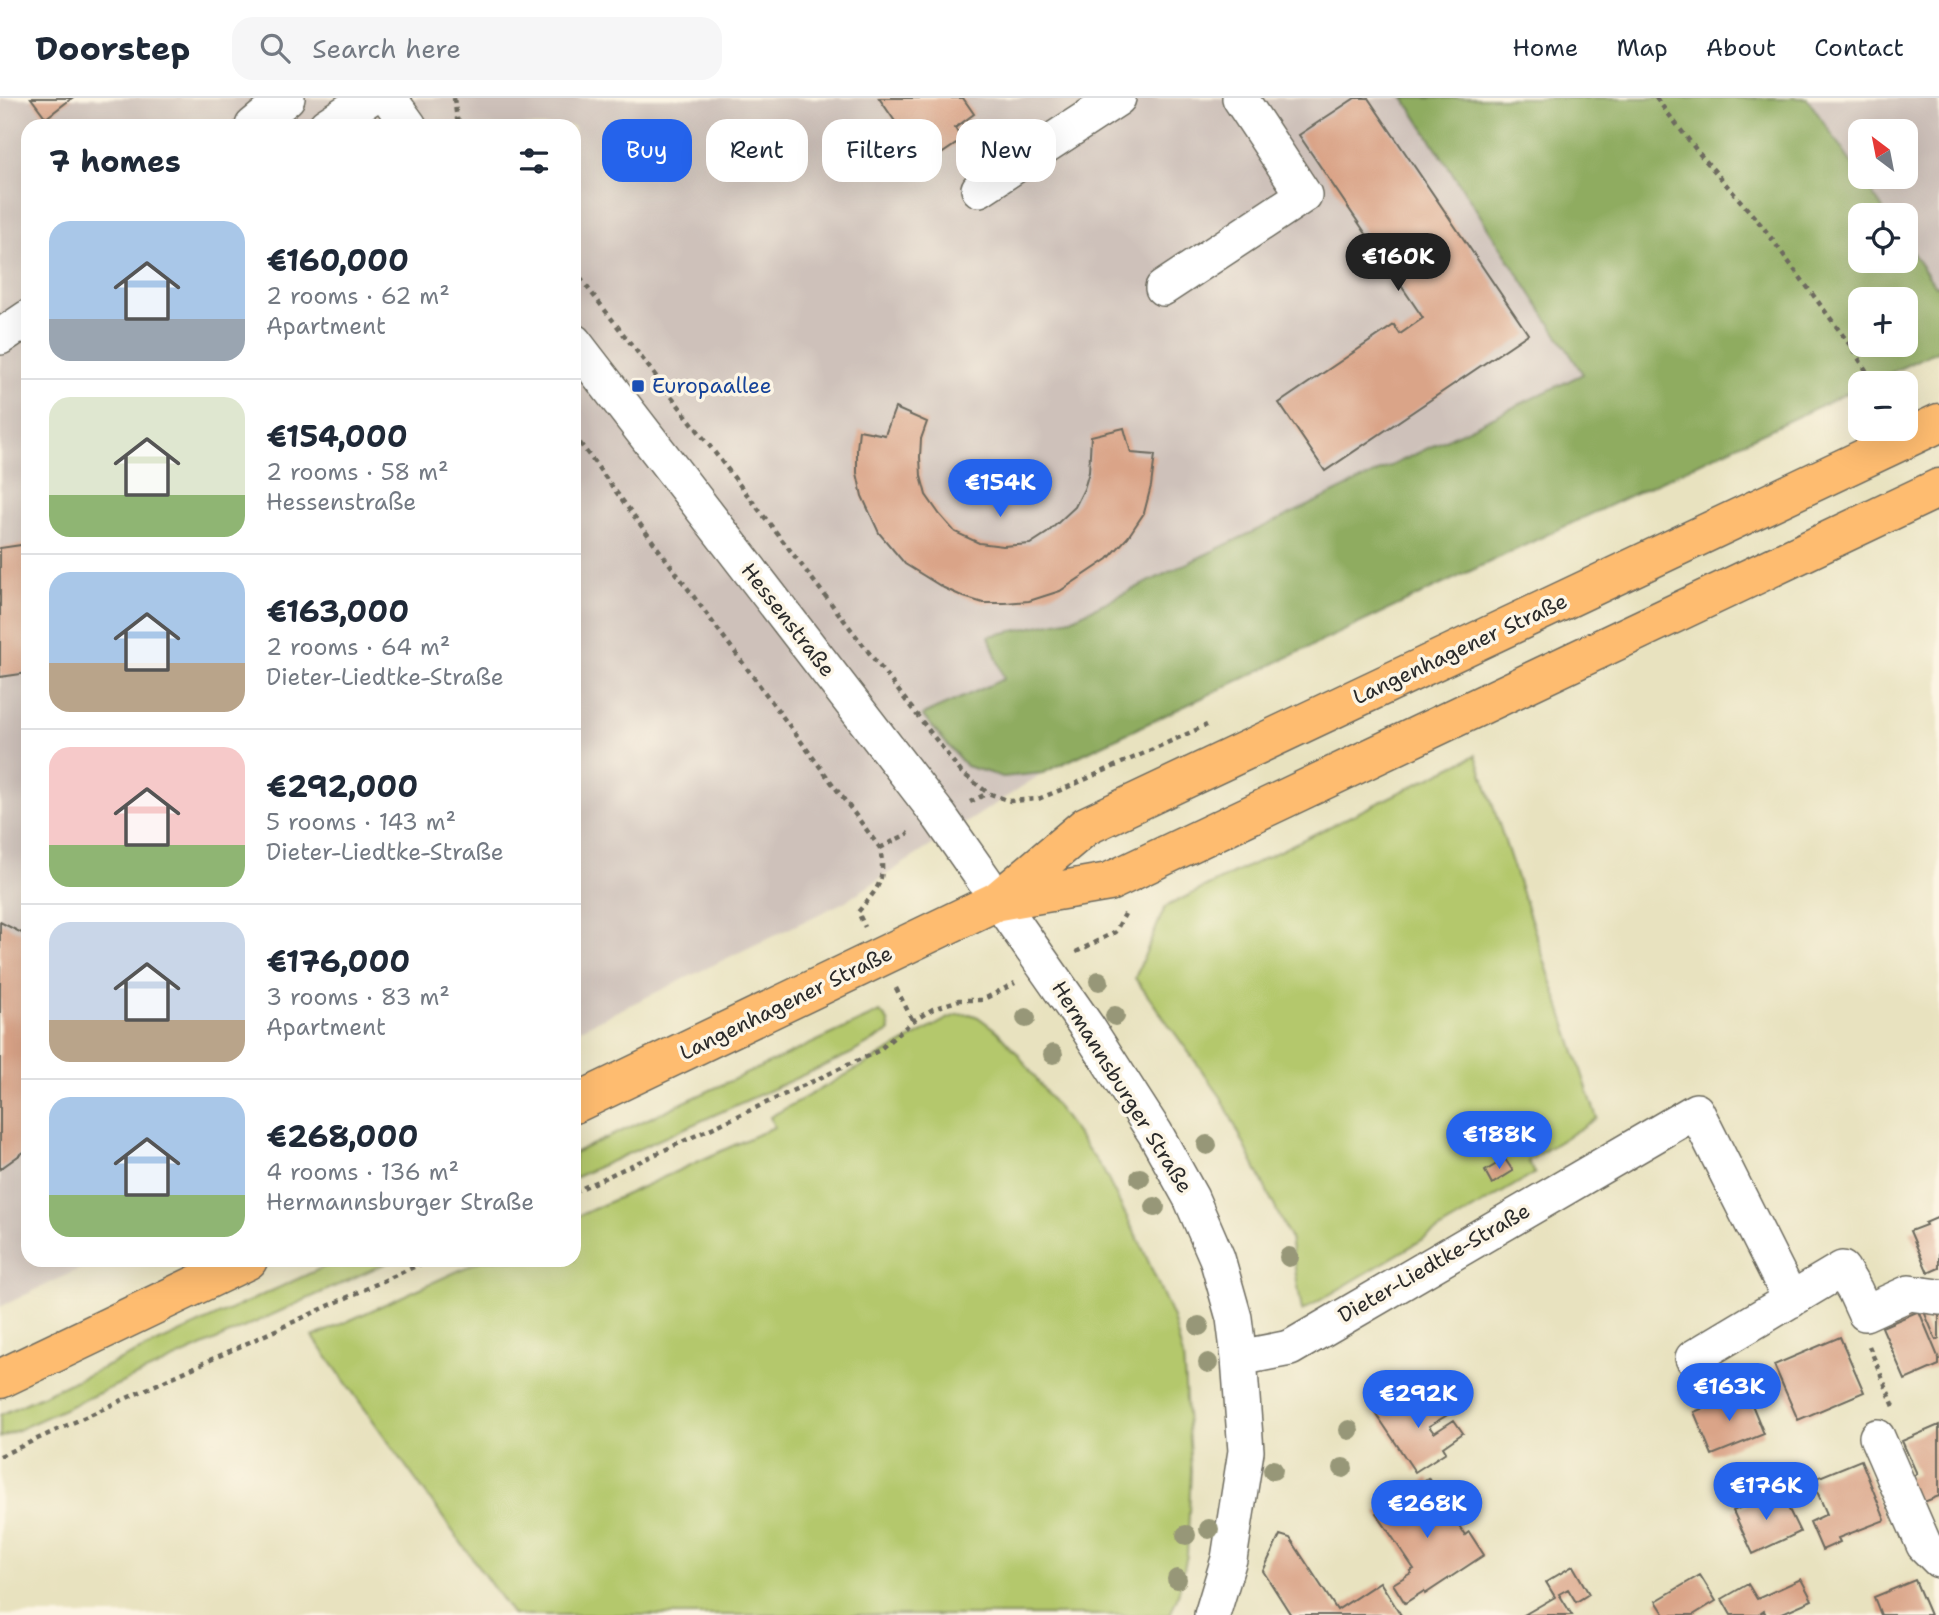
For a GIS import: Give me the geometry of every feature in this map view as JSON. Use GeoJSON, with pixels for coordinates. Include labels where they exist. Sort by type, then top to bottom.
{"type":"FeatureCollection","features":[{"type":"Feature","properties":{"kind":"main road","name":"Langenhagener Straße"},"geometry":{"type":"LineString","coordinates":[[581,1101],[997,901],[1086,826],[1939,424]]}},
{"type":"Feature","properties":{"kind":"main road","name":"Langenhagener Straße"},"geometry":{"type":"LineString","coordinates":[[997,901],[1109,881],[1939,488]]}},
{"type":"Feature","properties":{"kind":"main road"},"geometry":{"type":"LineString","coordinates":[[0,1379],[233,1267]]}},
{"type":"Feature","properties":{"kind":"street"},"geometry":{"type":"LineString","coordinates":[[262,119],[287,98]]}},
{"type":"Feature","properties":{"kind":"street"},"geometry":{"type":"LineString","coordinates":[[337,119],[369,98]]}},
{"type":"Feature","properties":{"kind":"street"},"geometry":{"type":"LineString","coordinates":[[389,98],[404,119]]}},
{"type":"Feature","properties":{"kind":"street"},"geometry":{"type":"LineString","coordinates":[[979,188],[1118,98]]}},
{"type":"Feature","properties":{"kind":"street"},"geometry":{"type":"LineString","coordinates":[[1163,288],[1304,195],[1240,98]]}},
{"type":"Feature","properties":{"kind":"street"},"geometry":{"type":"LineString","coordinates":[[0,337],[21,323]]}},
{"type":"Feature","properties":{"kind":"street","name":"Hessenstraße"},"geometry":{"type":"LineString","coordinates":[[581,351],[940,817],[997,901]]}},
{"type":"Feature","properties":{"kind":"street","name":"Hermannsburger Straße"},"geometry":{"type":"LineString","coordinates":[[997,901],[1087,1027],[1155,1133],[1191,1198],[1217,1258],[1234,1318],[1246,1451],[1229,1559],[1212,1615]]}},
{"type":"Feature","properties":{"kind":"street","name":"Dieter-Liedtke-Straße"},"geometry":{"type":"LineString","coordinates":[[1239,1358],[1290,1348],[1696,1111],[1791,1300]]}},
{"type":"Feature","properties":{"kind":"street"},"geometry":{"type":"LineString","coordinates":[[1693,1358],[1842,1269],[1865,1312],[1909,1293],[1939,1297]]}},
{"type":"Feature","properties":{"kind":"street"},"geometry":{"type":"LineString","coordinates":[[1877,1437],[1924,1545],[1939,1560]]}},
{"type":"Feature","properties":{"kind":"path"},"geometry":{"type":"LineString","coordinates":[[454,98],[457,119]]}},
{"type":"Feature","properties":{"kind":"path"},"geometry":{"type":"LineString","coordinates":[[1656,98],[1698,152],[1763,227],[1866,371]]}},
{"type":"Feature","properties":{"kind":"path"},"geometry":{"type":"LineString","coordinates":[[581,279],[961,772],[988,793],[1010,801],[1038,799],[1105,771]]}},
{"type":"Feature","properties":{"kind":"path"},"geometry":{"type":"LineString","coordinates":[[581,444],[880,848],[884,869],[875,891],[858,912]]}},
{"type":"Feature","properties":{"kind":"path"},"geometry":{"type":"LineString","coordinates":[[1115,932],[1126,916]]}},
{"type":"Feature","properties":{"kind":"path"},"geometry":{"type":"LineString","coordinates":[[581,1189],[877,1051],[913,1021],[933,1009],[959,1000],[982,1000]]}},
{"type":"Feature","properties":{"kind":"path"},"geometry":{"type":"LineString","coordinates":[[0,1456],[414,1267]]}},
{"type":"Feature","properties":{"kind":"path"},"geometry":{"type":"LineString","coordinates":[[1865,1312],[1859,1324],[1898,1414],[1872,1426],[1877,1437]]}},
{"type":"Feature","properties":{"kind":"shaded area"},"geometry":{"type":"Polygon","coordinates":[[[0,98],[1939,98],[1939,350],[1894,371],[1848,371],[1848,393],[1043,773],[844,902],[581,1029],[581,119],[21,119],[21,1267],[83,1267],[0,1307],[0,98]]]}},
{"type":"Feature","properties":{"kind":"green space"},"geometry":{"type":"Polygon","coordinates":[[[1404,98],[1807,98],[1848,158],[1848,189],[1869,189],[1879,203],[1848,203],[1848,273],[1918,273],[1918,261],[1935,286],[1939,285],[1939,350],[1894,371],[1848,371],[1848,393],[1043,773],[1003,777],[966,766],[922,715],[1004,679],[989,636],[1071,619],[1583,374],[1404,98]]]}},
{"type":"Feature","properties":{"kind":"green space"},"geometry":{"type":"Polygon","coordinates":[[[1476,755],[1597,1118],[1528,1161],[1535,1173],[1302,1311],[1290,1238],[1221,1097],[1135,978],[1165,907],[1476,755]]]}},
{"type":"Feature","properties":{"kind":"green space"},"geometry":{"type":"Polygon","coordinates":[[[880,1012],[888,1021],[890,1031],[850,1054],[581,1175],[581,1150],[880,1012]]]}},
{"type":"Feature","properties":{"kind":"green space"},"geometry":{"type":"Polygon","coordinates":[[[970,1014],[978,1017],[997,1031],[1017,1053],[1103,1170],[1142,1247],[1173,1318],[1183,1357],[1191,1470],[1187,1555],[1178,1595],[1170,1615],[513,1615],[313,1337],[467,1267],[581,1267],[581,1215],[774,1127],[770,1117],[957,1015],[970,1014]]]}},
{"type":"Feature","properties":{"kind":"green space"},"geometry":{"type":"Polygon","coordinates":[[[324,1267],[378,1267],[0,1438],[0,1415],[324,1267]]]}},
{"type":"Feature","properties":{"kind":"building"},"geometry":{"type":"Polygon","coordinates":[[[31,98],[72,98],[46,118],[31,98]]]}},
{"type":"Feature","properties":{"kind":"building"},"geometry":{"type":"Polygon","coordinates":[[[879,98],[963,98],[974,114],[967,119],[956,119],[956,144],[942,154],[942,119],[893,119],[879,98]]]}},
{"type":"Feature","properties":{"kind":"building"},"geometry":{"type":"Polygon","coordinates":[[[1355,98],[1368,98],[1528,334],[1325,471],[1279,403],[1394,325],[1400,334],[1423,318],[1299,135],[1355,98]]]}},
{"type":"Feature","properties":{"kind":"building"},"geometry":{"type":"Polygon","coordinates":[[[895,408],[927,422],[921,439],[920,457],[926,495],[955,532],[979,543],[1003,546],[1030,544],[1047,533],[1075,507],[1084,489],[1089,472],[1091,436],[1124,428],[1131,453],[1155,455],[1144,513],[1128,537],[1108,559],[1060,591],[1029,601],[1005,603],[983,603],[964,597],[905,564],[879,533],[862,496],[857,473],[859,430],[885,435],[895,408]]]}},
{"type":"Feature","properties":{"kind":"building"},"geometry":{"type":"Polygon","coordinates":[[[21,545],[21,674],[0,677],[0,548],[21,545]]]}},
{"type":"Feature","properties":{"kind":"building"},"geometry":{"type":"Polygon","coordinates":[[[0,922],[21,932],[21,1154],[0,1169],[0,922]]]}},
{"type":"Feature","properties":{"kind":"building"},"geometry":{"type":"Polygon","coordinates":[[[1505,1159],[1513,1171],[1492,1184],[1485,1171],[1505,1159]]]}},
{"type":"Feature","properties":{"kind":"building"},"geometry":{"type":"Polygon","coordinates":[[[1939,1217],[1939,1268],[1928,1273],[1910,1231],[1939,1217]]]}},
{"type":"Feature","properties":{"kind":"building"},"geometry":{"type":"Polygon","coordinates":[[[1939,1307],[1939,1338],[1936,1340],[1925,1314],[1939,1307]]]}},
{"type":"Feature","properties":{"kind":"building"},"geometry":{"type":"Polygon","coordinates":[[[1919,1311],[1939,1365],[1905,1380],[1882,1327],[1919,1311]]]}},
{"type":"Feature","properties":{"kind":"building"},"geometry":{"type":"Polygon","coordinates":[[[1840,1337],[1864,1392],[1798,1420],[1774,1365],[1840,1337]]]}},
{"type":"Feature","properties":{"kind":"building"},"geometry":{"type":"Polygon","coordinates":[[[1746,1390],[1764,1434],[1712,1455],[1694,1412],[1746,1390]]]}},
{"type":"Feature","properties":{"kind":"building"},"geometry":{"type":"Polygon","coordinates":[[[1406,1391],[1420,1412],[1438,1399],[1449,1414],[1429,1426],[1434,1433],[1454,1420],[1463,1433],[1443,1447],[1446,1452],[1415,1472],[1375,1412],[1406,1391]]]}},
{"type":"Feature","properties":{"kind":"building"},"geometry":{"type":"Polygon","coordinates":[[[1939,1425],[1939,1496],[1914,1506],[1903,1480],[1917,1474],[1902,1441],[1939,1425]]]}},
{"type":"Feature","properties":{"kind":"building"},"geometry":{"type":"Polygon","coordinates":[[[1861,1460],[1885,1520],[1838,1538],[1840,1542],[1822,1550],[1810,1522],[1827,1514],[1812,1480],[1861,1460]]]}},
{"type":"Feature","properties":{"kind":"building"},"geometry":{"type":"Polygon","coordinates":[[[1428,1478],[1465,1535],[1469,1532],[1484,1555],[1425,1594],[1424,1591],[1405,1603],[1393,1584],[1414,1569],[1376,1513],[1428,1478]]]}},
{"type":"Feature","properties":{"kind":"building"},"geometry":{"type":"Polygon","coordinates":[[[1779,1489],[1800,1532],[1753,1554],[1733,1511],[1779,1489]]]}},
{"type":"Feature","properties":{"kind":"building"},"geometry":{"type":"Polygon","coordinates":[[[1280,1535],[1290,1538],[1337,1610],[1380,1582],[1401,1615],[1291,1615],[1263,1571],[1280,1535]]]}},
{"type":"Feature","properties":{"kind":"building"},"geometry":{"type":"Polygon","coordinates":[[[1573,1566],[1589,1594],[1576,1602],[1568,1589],[1559,1594],[1572,1615],[1524,1615],[1555,1597],[1546,1582],[1573,1566]]]}},
{"type":"Feature","properties":{"kind":"building"},"geometry":{"type":"Polygon","coordinates":[[[1700,1575],[1716,1601],[1693,1615],[1665,1615],[1656,1601],[1700,1575]]]}},
{"type":"Feature","properties":{"kind":"building"},"geometry":{"type":"Polygon","coordinates":[[[1801,1579],[1812,1600],[1778,1615],[1766,1615],[1764,1611],[1758,1615],[1731,1615],[1722,1599],[1748,1584],[1757,1599],[1801,1579]]]}},
{"type":"Feature","properties":{"kind":"building"},"geometry":{"type":"Polygon","coordinates":[[[1915,1580],[1930,1615],[1881,1615],[1874,1597],[1915,1580]]]}},
{"type":"Feature","properties":{"kind":"place","name":"Europaallee"},"geometry":{"type":"Point","coordinates":[638,386]}}]}
